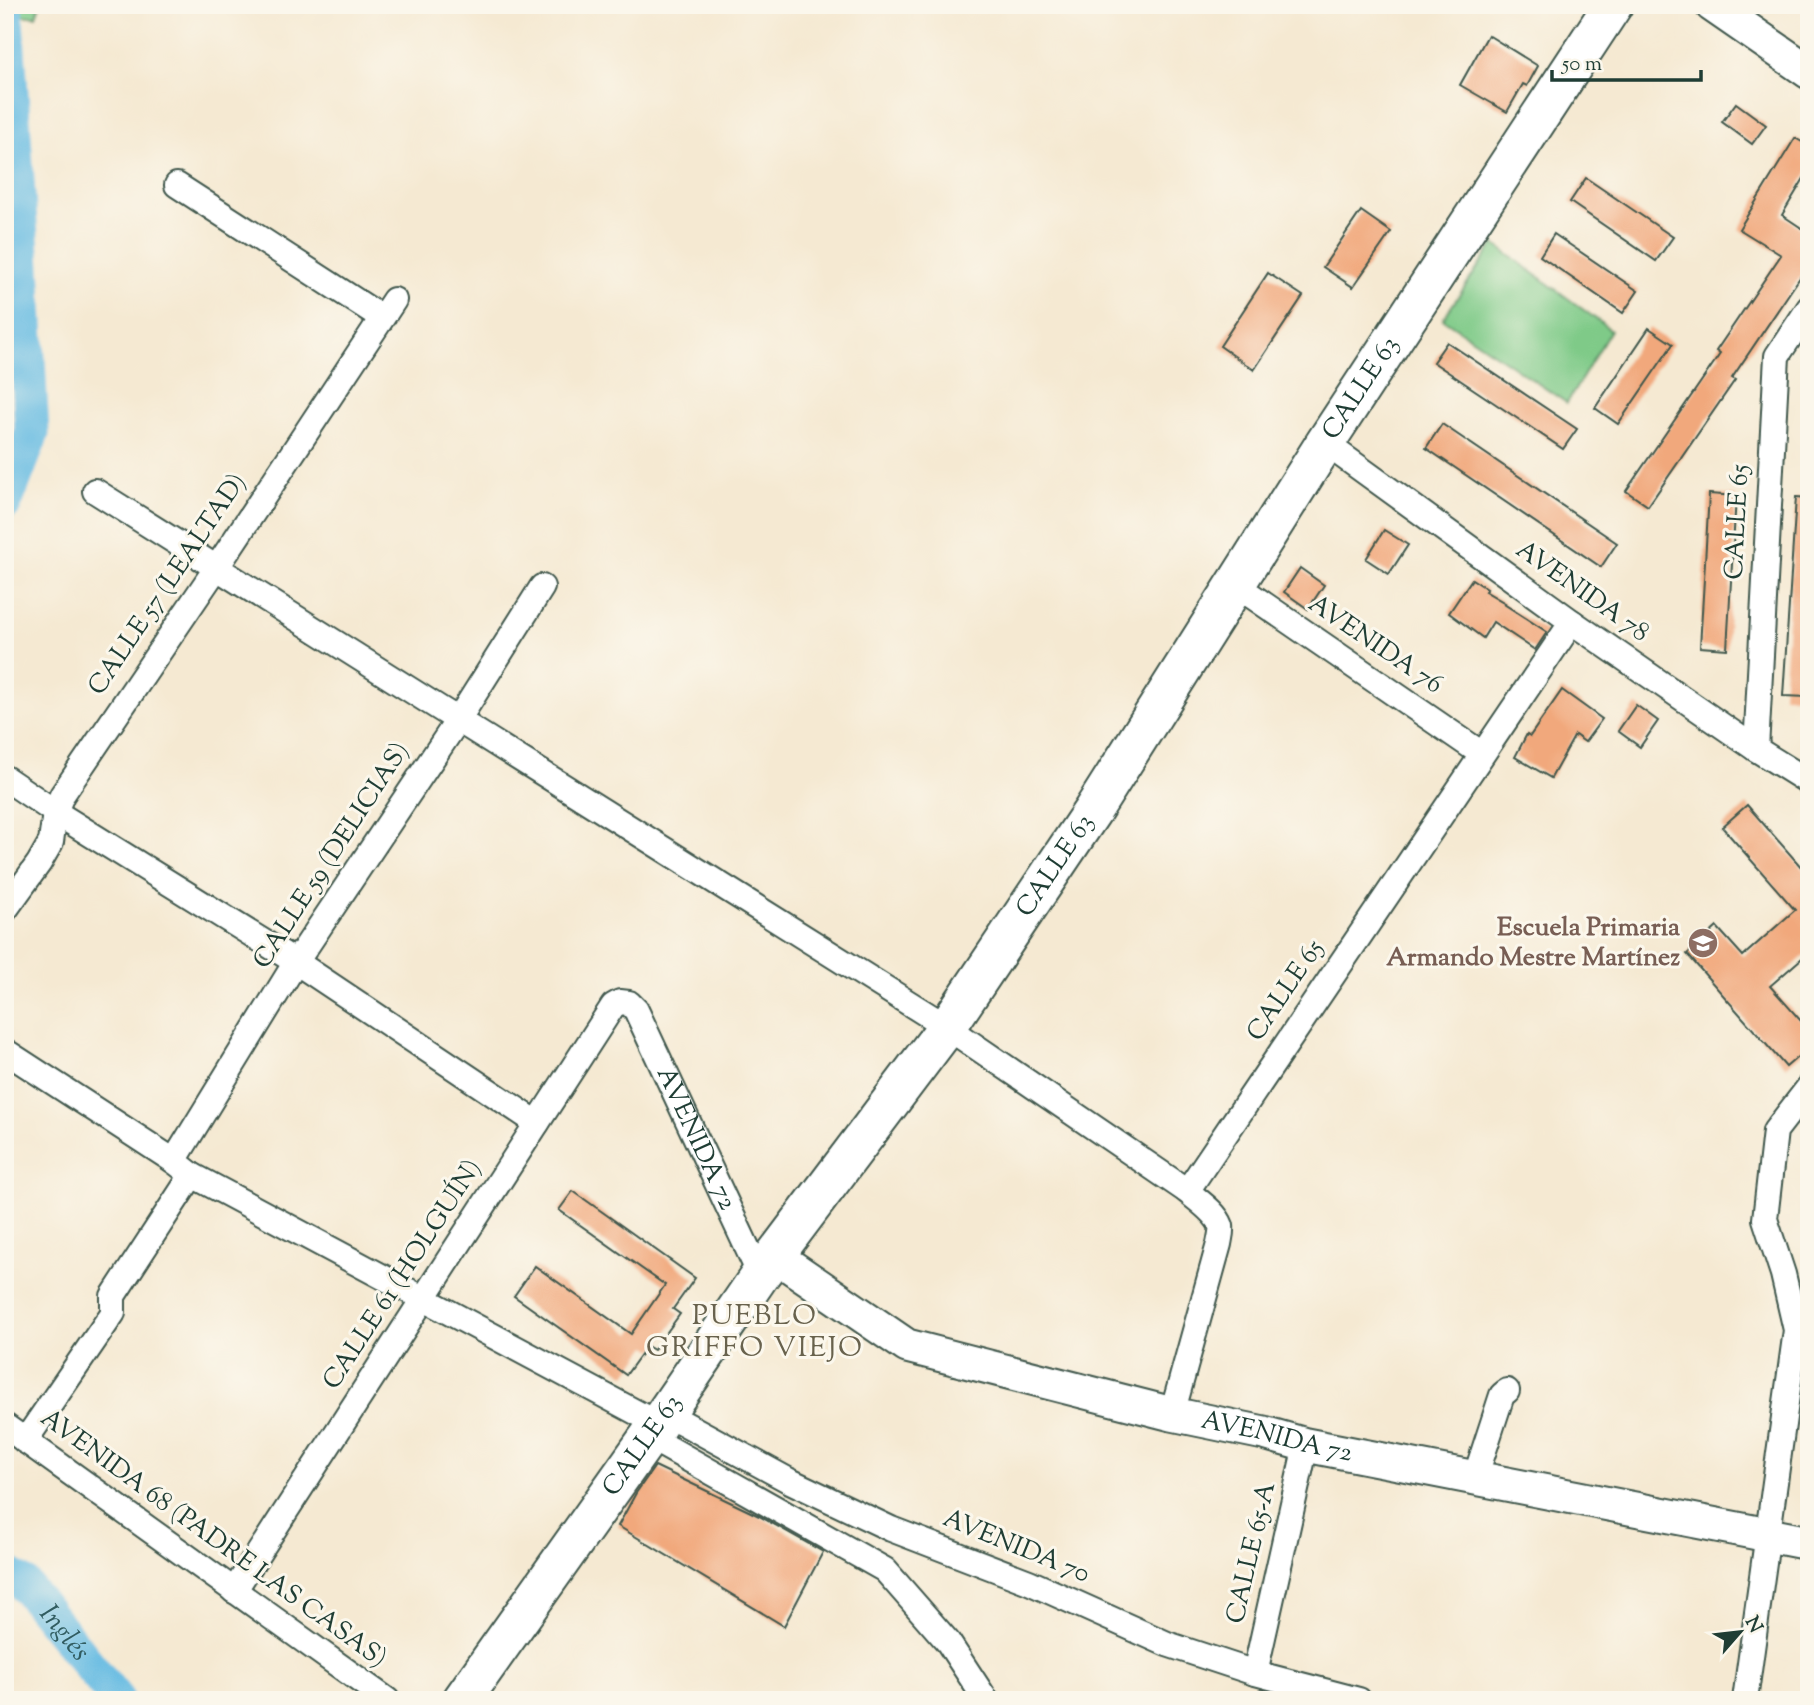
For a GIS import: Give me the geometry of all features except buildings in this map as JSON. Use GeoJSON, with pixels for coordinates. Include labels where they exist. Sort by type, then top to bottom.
{"type":"FeatureCollection","features":[{"type":"Feature","properties":{"kind":"main road","name":"CALLE 63"},"geometry":{"type":"LineString","coordinates":[[462,1700],[767,1265],[947,1027],[1093,810],[1325,443],[1613,5]]}},
{"type":"Feature","properties":{"kind":"street"},"geometry":{"type":"LineString","coordinates":[[1712,5],[1809,72]]}},
{"type":"Feature","properties":{"kind":"street","name":"CALLE 57 (LEALTAD)"},"geometry":{"type":"LineString","coordinates":[[5,910],[51,842],[55,812],[62,795],[217,567],[387,308],[177,185]]}},
{"type":"Feature","properties":{"kind":"street","name":"CALLE 65"},"geometry":{"type":"LineString","coordinates":[[1756,749],[1777,356],[1809,308]]}},
{"type":"Feature","properties":{"kind":"street","name":"AVENIDA 78"},"geometry":{"type":"LineString","coordinates":[[1325,443],[1572,622],[1756,749],[1809,782]]}},
{"type":"Feature","properties":{"kind":"street"},"geometry":{"type":"LineString","coordinates":[[95,491],[947,1027],[1187,1191],[1214,1215],[1221,1233],[1172,1414]]}},
{"type":"Feature","properties":{"kind":"street","name":"AVENIDA 76"},"geometry":{"type":"LineString","coordinates":[[1234,586],[1482,754]]}},
{"type":"Feature","properties":{"kind":"street","name":"CALLE 59 (DELICIAS)"},"geometry":{"type":"LineString","coordinates":[[15,1433],[113,1305],[183,1168],[296,962],[458,720],[542,587]]}},
{"type":"Feature","properties":{"kind":"street","name":"CALLE 65"},"geometry":{"type":"LineString","coordinates":[[1187,1191],[1572,622]]}},
{"type":"Feature","properties":{"kind":"street"},"geometry":{"type":"LineString","coordinates":[[5,778],[296,962],[537,1122]]}},
{"type":"Feature","properties":{"kind":"street","name":"CALLE 61 (HOLGUÍN)"},"geometry":{"type":"LineString","coordinates":[[234,1591],[613,1006],[620,1002],[629,1003]]}},
{"type":"Feature","properties":{"kind":"street","name":"AVENIDA 72"},"geometry":{"type":"LineString","coordinates":[[629,1003],[636,1010],[767,1265],[907,1346],[1172,1414],[1264,1433],[1306,1445],[1809,1543]]}},
{"type":"Feature","properties":{"kind":"street"},"geometry":{"type":"LineString","coordinates":[[5,1051],[183,1168],[657,1425],[885,1570],[948,1642],[986,1700]]}},
{"type":"Feature","properties":{"kind":"street"},"geometry":{"type":"LineString","coordinates":[[1745,1700],[1767,1534],[1802,1333],[1765,1219],[1775,1131],[1809,1087]]}},
{"type":"Feature","properties":{"kind":"street"},"geometry":{"type":"LineString","coordinates":[[1475,1478],[1502,1395],[1507,1391]]}},
{"type":"Feature","properties":{"kind":"street","name":"AVENIDA 70"},"geometry":{"type":"LineString","coordinates":[[657,1425],[788,1480],[891,1529],[1029,1582],[1167,1643],[1255,1673],[1359,1700]]}},
{"type":"Feature","properties":{"kind":"street","name":"AVENIDA 68 (PADRE LAS CASAS)"},"geometry":{"type":"LineString","coordinates":[[15,1433],[387,1700]]}},
{"type":"Feature","properties":{"kind":"street","name":"CALLE 65-A"},"geometry":{"type":"LineString","coordinates":[[1255,1673],[1306,1445]]}},
{"type":"Feature","properties":{"kind":"green space"},"geometry":{"type":"Polygon","coordinates":[[[5,5],[40,5],[36,16],[6,16],[5,5]]]}},
{"type":"Feature","properties":{"kind":"green space"},"geometry":{"type":"Polygon","coordinates":[[[1494,244],[1611,330],[1567,403],[1443,319],[1494,244]]]}},
{"type":"Feature","properties":{"kind":"waterway","name":"Inglés"},"geometry":{"type":"LineString","coordinates":[[5,6],[32,433],[5,503]]}},
{"type":"Feature","properties":{"kind":"waterway","name":"Inglés"},"geometry":{"type":"LineString","coordinates":[[5,1572],[24,1584],[117,1700]]}},
{"type":"Feature","properties":{"kind":"place","name":"Escuela Primaria Armando Mestre Martínez"},"geometry":{"type":"Point","coordinates":[1703,943]}},
{"type":"Feature","properties":{"kind":"district","name":"PUEBLO GRIFFO VIEJO"},"geometry":{"type":"Point","coordinates":[755,1333]}}]}
